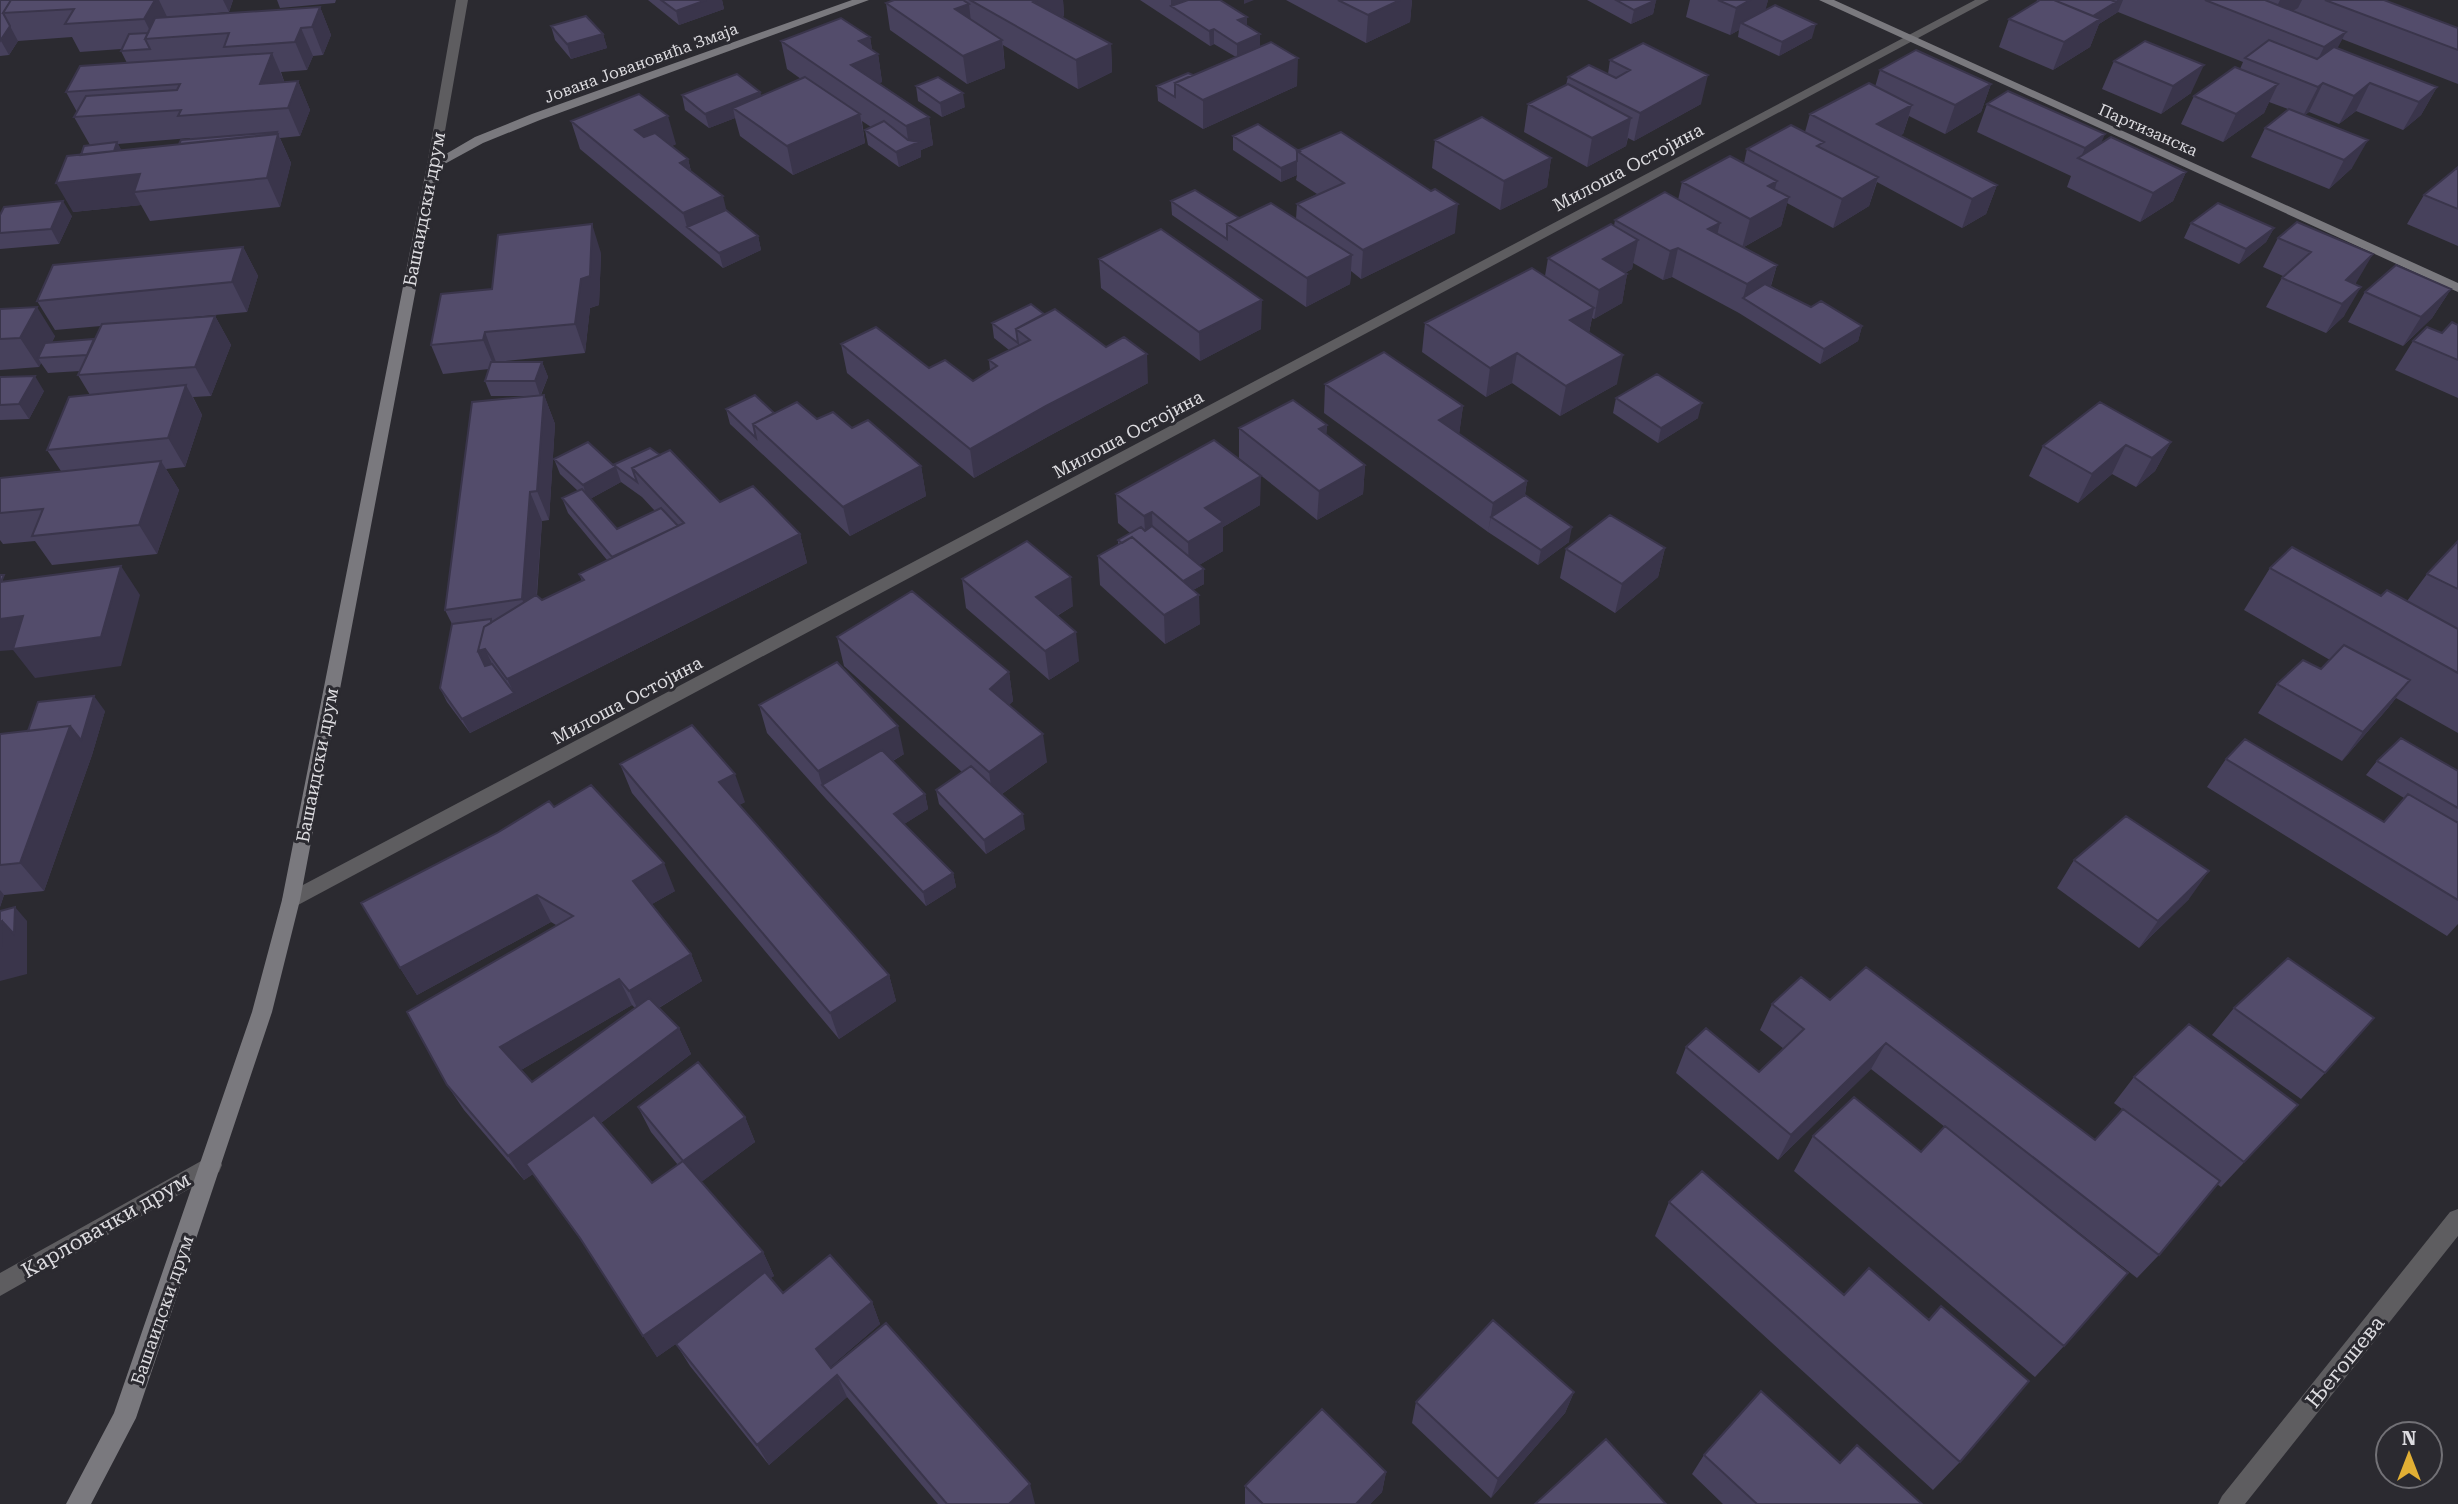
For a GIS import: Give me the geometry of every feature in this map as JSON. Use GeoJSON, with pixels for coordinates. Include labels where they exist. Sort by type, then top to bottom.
{"type":"FeatureCollection","features":[{"type":"Feature","properties":{"kind":"street","name":"Башаидски друм"},"geometry":{"type":"LineString","coordinates":[[78,1504],[124,1418],[262,1012],[291,900],[463,0]]}},
{"type":"Feature","properties":{"kind":"street","name":"Јована Јовановића Змаја"},"geometry":{"type":"LineString","coordinates":[[433,165],[479,140],[536,117],[863,0]]}},
{"type":"Feature","properties":{"kind":"street","name":"Партизанска"},"geometry":{"type":"LineString","coordinates":[[1825,0],[2458,288]]}},
{"type":"Feature","properties":{"kind":"street","name":"Милоша Остојина"},"geometry":{"type":"LineString","coordinates":[[291,900],[1983,0]]}},
{"type":"Feature","properties":{"kind":"street","name":"Карловачки друм"},"geometry":{"type":"LineString","coordinates":[[0,1286],[212,1165]]}},
{"type":"Feature","properties":{"kind":"street","name":"Његошева"},"geometry":{"type":"LineString","coordinates":[[2230,1504],[2458,1219]]}},
{"type":"Feature","properties":{"kind":"building"},"geometry":{"type":"Polygon","coordinates":[[[0,0],[11,0],[3,13],[10,26],[0,41],[0,0]]]}},
{"type":"Feature","properties":{"kind":"building"},"geometry":{"type":"Polygon","coordinates":[[[11,0],[155,0],[144,19],[65,24],[74,9],[3,13],[11,0]]]}},
{"type":"Feature","properties":{"kind":"building"},"geometry":{"type":"Polygon","coordinates":[[[661,0],[706,0],[676,11],[661,0]]]}},
{"type":"Feature","properties":{"kind":"building"},"geometry":{"type":"Polygon","coordinates":[[[894,0],[963,0],[969,4],[955,9],[1002,40],[963,56],[886,3],[894,0]]]}},
{"type":"Feature","properties":{"kind":"building"},"geometry":{"type":"Polygon","coordinates":[[[970,0],[1037,0],[1033,2],[1111,44],[1076,60],[970,0]]]}},
{"type":"Feature","properties":{"kind":"building"},"geometry":{"type":"Polygon","coordinates":[[[1188,0],[1220,0],[1247,17],[1238,20],[1260,34],[1237,44],[1214,29],[1209,31],[1171,6],[1188,0]]]}},
{"type":"Feature","properties":{"kind":"building"},"geometry":{"type":"Polygon","coordinates":[[[1338,0],[1400,0],[1368,15],[1338,0]]]}},
{"type":"Feature","properties":{"kind":"building"},"geometry":{"type":"Polygon","coordinates":[[[1616,0],[1656,0],[1634,10],[1616,0]]]}},
{"type":"Feature","properties":{"kind":"building"},"geometry":{"type":"Polygon","coordinates":[[[1718,0],[1750,0],[1736,8],[1718,0]]]}},
{"type":"Feature","properties":{"kind":"building"},"geometry":{"type":"Polygon","coordinates":[[[2040,0],[2054,0],[2100,19],[2064,42],[2009,19],[2040,0]]]}},
{"type":"Feature","properties":{"kind":"building"},"geometry":{"type":"Polygon","coordinates":[[[2054,0],[2111,0],[2116,2],[2093,16],[2054,0]]]}},
{"type":"Feature","properties":{"kind":"building"},"geometry":{"type":"Polygon","coordinates":[[[2205,0],[2265,0],[2346,32],[2324,47],[2205,0]]]}},
{"type":"Feature","properties":{"kind":"building"},"geometry":{"type":"Polygon","coordinates":[[[2325,0],[2384,0],[2458,28],[2458,50],[2325,0]]]}},
{"type":"Feature","properties":{"kind":"building"},"geometry":{"type":"Polygon","coordinates":[[[1775,5],[1816,24],[1782,42],[1741,23],[1775,5]]]}},
{"type":"Feature","properties":{"kind":"building"},"geometry":{"type":"Polygon","coordinates":[[[320,7],[312,27],[301,28],[295,42],[224,47],[229,33],[145,39],[155,18],[320,7]]]}},
{"type":"Feature","properties":{"kind":"building"},"geometry":{"type":"Polygon","coordinates":[[[586,16],[603,34],[567,44],[551,26],[586,16]]]}},
{"type":"Feature","properties":{"kind":"building"},"geometry":{"type":"Polygon","coordinates":[[[841,18],[870,37],[859,41],[878,54],[851,65],[929,117],[906,126],[781,41],[841,18]]]}},
{"type":"Feature","properties":{"kind":"building"},"geometry":{"type":"Polygon","coordinates":[[[148,33],[145,39],[150,49],[121,51],[129,34],[148,33]]]}},
{"type":"Feature","properties":{"kind":"building"},"geometry":{"type":"Polygon","coordinates":[[[2269,40],[2317,59],[2334,47],[2437,87],[2419,102],[2370,83],[2354,96],[2323,83],[2318,87],[2245,58],[2269,40]]]}},
{"type":"Feature","properties":{"kind":"building"},"geometry":{"type":"Polygon","coordinates":[[[2145,41],[2204,65],[2173,86],[2114,61],[2145,41]]]}},
{"type":"Feature","properties":{"kind":"building"},"geometry":{"type":"Polygon","coordinates":[[[1271,42],[1298,58],[1203,100],[1175,83],[1271,42]]]}},
{"type":"Feature","properties":{"kind":"building"},"geometry":{"type":"Polygon","coordinates":[[[1643,43],[1708,75],[1640,113],[1568,77],[1589,65],[1616,78],[1630,70],[1610,60],[1643,43]]]}},
{"type":"Feature","properties":{"kind":"building"},"geometry":{"type":"Polygon","coordinates":[[[1916,50],[1991,84],[1955,105],[1880,70],[1916,50]]]}},
{"type":"Feature","properties":{"kind":"building"},"geometry":{"type":"Polygon","coordinates":[[[272,53],[260,84],[298,81],[288,108],[178,116],[181,110],[74,117],[86,96],[177,90],[180,84],[66,92],[80,66],[272,53]]]}},
{"type":"Feature","properties":{"kind":"building"},"geometry":{"type":"Polygon","coordinates":[[[2235,67],[2278,84],[2236,114],[2194,96],[2235,67]]]}},
{"type":"Feature","properties":{"kind":"building"},"geometry":{"type":"Polygon","coordinates":[[[1188,73],[1193,75],[1175,83],[1175,97],[1157,86],[1188,73]]]}},
{"type":"Feature","properties":{"kind":"building"},"geometry":{"type":"Polygon","coordinates":[[[737,74],[760,92],[705,114],[682,95],[737,74]]]}},
{"type":"Feature","properties":{"kind":"building"},"geometry":{"type":"Polygon","coordinates":[[[805,77],[860,114],[787,146],[733,108],[805,77]]]}},
{"type":"Feature","properties":{"kind":"building"},"geometry":{"type":"Polygon","coordinates":[[[938,77],[963,93],[940,103],[916,86],[938,77]]]}},
{"type":"Feature","properties":{"kind":"building"},"geometry":{"type":"Polygon","coordinates":[[[1869,83],[1912,105],[1877,124],[1997,185],[1972,199],[1810,114],[1869,83]]]}},
{"type":"Feature","properties":{"kind":"building"},"geometry":{"type":"Polygon","coordinates":[[[1568,84],[1631,118],[1592,138],[1528,104],[1568,84]]]}},
{"type":"Feature","properties":{"kind":"building"},"geometry":{"type":"Polygon","coordinates":[[[2008,91],[2105,134],[2085,148],[1987,104],[2008,91]]]}},
{"type":"Feature","properties":{"kind":"building"},"geometry":{"type":"Polygon","coordinates":[[[639,94],[668,116],[635,130],[644,137],[655,133],[688,159],[680,163],[723,196],[683,213],[571,121],[639,94]]]}},
{"type":"Feature","properties":{"kind":"building"},"geometry":{"type":"Polygon","coordinates":[[[2289,109],[2368,140],[2344,160],[2265,128],[2289,109]]]}},
{"type":"Feature","properties":{"kind":"building"},"geometry":{"type":"Polygon","coordinates":[[[1482,117],[1551,158],[1504,181],[1435,140],[1482,117]]]}},
{"type":"Feature","properties":{"kind":"building"},"geometry":{"type":"Polygon","coordinates":[[[884,121],[908,140],[919,142],[896,152],[865,130],[884,121]]]}},
{"type":"Feature","properties":{"kind":"building"},"geometry":{"type":"Polygon","coordinates":[[[1258,124],[1299,151],[1297,161],[1281,168],[1233,136],[1258,124]]]}},
{"type":"Feature","properties":{"kind":"building"},"geometry":{"type":"Polygon","coordinates":[[[1791,125],[1824,142],[1817,146],[1878,177],[1842,199],[1747,149],[1791,125]]]}},
{"type":"Feature","properties":{"kind":"building"},"geometry":{"type":"Polygon","coordinates":[[[277,132],[276,134],[179,144],[181,140],[277,132]]]}},
{"type":"Feature","properties":{"kind":"building"},"geometry":{"type":"Polygon","coordinates":[[[1341,132],[1431,191],[1435,189],[1458,204],[1363,250],[1297,204],[1344,183],[1297,151],[1341,132]]]}},
{"type":"Feature","properties":{"kind":"building"},"geometry":{"type":"Polygon","coordinates":[[[278,134],[267,178],[134,192],[140,174],[56,183],[67,156],[278,134]]]}},
{"type":"Feature","properties":{"kind":"building"},"geometry":{"type":"Polygon","coordinates":[[[2111,137],[2186,172],[2153,193],[2078,158],[2111,137]]]}},
{"type":"Feature","properties":{"kind":"building"},"geometry":{"type":"Polygon","coordinates":[[[117,142],[114,151],[81,155],[84,146],[117,142]]]}},
{"type":"Feature","properties":{"kind":"building"},"geometry":{"type":"Polygon","coordinates":[[[1730,156],[1777,181],[1768,186],[1789,197],[1750,219],[1682,182],[1730,156]]]}},
{"type":"Feature","properties":{"kind":"building"},"geometry":{"type":"Polygon","coordinates":[[[2458,167],[2458,209],[2424,195],[2458,167]]]}},
{"type":"Feature","properties":{"kind":"building"},"geometry":{"type":"Polygon","coordinates":[[[1195,190],[1239,218],[1227,224],[1227,239],[1171,201],[1195,190]]]}},
{"type":"Feature","properties":{"kind":"building"},"geometry":{"type":"Polygon","coordinates":[[[1665,192],[1720,223],[1708,229],[1777,265],[1747,284],[1678,248],[1670,251],[1615,220],[1665,192]]]}},
{"type":"Feature","properties":{"kind":"building"},"geometry":{"type":"Polygon","coordinates":[[[63,201],[51,229],[0,233],[0,215],[4,207],[63,201]]]}},
{"type":"Feature","properties":{"kind":"building"},"geometry":{"type":"Polygon","coordinates":[[[1271,203],[1352,255],[1307,278],[1227,224],[1271,203]]]}},
{"type":"Feature","properties":{"kind":"building"},"geometry":{"type":"Polygon","coordinates":[[[2218,203],[2274,228],[2246,249],[2191,223],[2218,203]]]}},
{"type":"Feature","properties":{"kind":"building"},"geometry":{"type":"Polygon","coordinates":[[[726,210],[758,236],[719,253],[687,227],[726,210]]]}},
{"type":"Feature","properties":{"kind":"building"},"geometry":{"type":"Polygon","coordinates":[[[2297,222],[2373,254],[2346,280],[2361,287],[2342,304],[2282,278],[2311,252],[2278,238],[2297,222]]]}},
{"type":"Feature","properties":{"kind":"building"},"geometry":{"type":"Polygon","coordinates":[[[592,224],[590,276],[581,279],[575,324],[485,332],[483,340],[431,345],[441,294],[492,289],[498,235],[592,224]]]}},
{"type":"Feature","properties":{"kind":"building"},"geometry":{"type":"Polygon","coordinates":[[[1611,224],[1638,240],[1603,259],[1627,274],[1599,290],[1548,258],[1611,224]]]}},
{"type":"Feature","properties":{"kind":"building"},"geometry":{"type":"Polygon","coordinates":[[[1161,229],[1262,300],[1199,332],[1099,259],[1161,229]]]}},
{"type":"Feature","properties":{"kind":"building"},"geometry":{"type":"Polygon","coordinates":[[[243,247],[232,282],[37,301],[53,265],[243,247]]]}},
{"type":"Feature","properties":{"kind":"building"},"geometry":{"type":"Polygon","coordinates":[[[2396,265],[2451,289],[2421,317],[2365,292],[2396,265]]]}},
{"type":"Feature","properties":{"kind":"building"},"geometry":{"type":"Polygon","coordinates":[[[1532,268],[1594,308],[1570,320],[1623,355],[1566,386],[1517,353],[1490,368],[1425,323],[1532,268]]]}},
{"type":"Feature","properties":{"kind":"building"},"geometry":{"type":"Polygon","coordinates":[[[1765,284],[1811,307],[1821,301],[1862,326],[1824,349],[1743,298],[1765,284]]]}},
{"type":"Feature","properties":{"kind":"building"},"geometry":{"type":"Polygon","coordinates":[[[1031,304],[1044,314],[1016,329],[1018,343],[992,323],[1031,304]]]}},
{"type":"Feature","properties":{"kind":"building"},"geometry":{"type":"Polygon","coordinates":[[[37,307],[20,338],[0,339],[0,309],[37,307]]]}},
{"type":"Feature","properties":{"kind":"building"},"geometry":{"type":"Polygon","coordinates":[[[1055,309],[1106,347],[1124,337],[1147,354],[970,449],[841,344],[876,327],[929,368],[945,360],[973,381],[997,366],[989,360],[1030,340],[1016,329],[1055,309]]]}},
{"type":"Feature","properties":{"kind":"building"},"geometry":{"type":"Polygon","coordinates":[[[215,316],[195,367],[78,375],[102,324],[215,316]]]}},
{"type":"Feature","properties":{"kind":"building"},"geometry":{"type":"Polygon","coordinates":[[[2452,322],[2458,325],[2458,360],[2413,341],[2427,327],[2442,333],[2452,322]]]}},
{"type":"Feature","properties":{"kind":"building"},"geometry":{"type":"Polygon","coordinates":[[[94,339],[87,355],[38,358],[45,343],[94,339]]]}},
{"type":"Feature","properties":{"kind":"building"},"geometry":{"type":"Polygon","coordinates":[[[1384,352],[1463,406],[1439,420],[1527,481],[1493,503],[1325,384],[1384,352]]]}},
{"type":"Feature","properties":{"kind":"building"},"geometry":{"type":"Polygon","coordinates":[[[491,362],[542,362],[535,381],[485,381],[491,362]]]}},
{"type":"Feature","properties":{"kind":"building"},"geometry":{"type":"Polygon","coordinates":[[[1657,374],[1702,403],[1661,428],[1616,398],[1657,374]]]}},
{"type":"Feature","properties":{"kind":"building"},"geometry":{"type":"Polygon","coordinates":[[[35,376],[19,404],[0,405],[0,377],[35,376]]]}},
{"type":"Feature","properties":{"kind":"building"},"geometry":{"type":"Polygon","coordinates":[[[186,385],[168,438],[47,450],[69,397],[186,385]]]}},
{"type":"Feature","properties":{"kind":"building"},"geometry":{"type":"Polygon","coordinates":[[[544,395],[537,491],[530,492],[522,599],[445,610],[472,402],[544,395]]]}},
{"type":"Feature","properties":{"kind":"building"},"geometry":{"type":"Polygon","coordinates":[[[755,395],[774,413],[753,424],[756,438],[726,409],[755,395]]]}},
{"type":"Feature","properties":{"kind":"building"},"geometry":{"type":"Polygon","coordinates":[[[1293,400],[1327,425],[1319,429],[1365,465],[1319,491],[1239,428],[1293,400]]]}},
{"type":"Feature","properties":{"kind":"building"},"geometry":{"type":"Polygon","coordinates":[[[797,402],[817,419],[833,412],[852,428],[868,420],[921,466],[843,507],[753,424],[797,402]]]}},
{"type":"Feature","properties":{"kind":"building"},"geometry":{"type":"Polygon","coordinates":[[[2100,402],[2171,442],[2152,458],[2126,445],[2092,474],[2043,446],[2100,402]]]}},
{"type":"Feature","properties":{"kind":"building"},"geometry":{"type":"Polygon","coordinates":[[[1214,440],[1261,476],[1205,508],[1223,522],[1188,542],[1152,512],[1144,516],[1116,494],[1214,440]]]}},
{"type":"Feature","properties":{"kind":"building"},"geometry":{"type":"Polygon","coordinates":[[[588,442],[613,465],[650,448],[660,455],[632,468],[637,482],[614,465],[616,467],[583,485],[554,459],[588,442]]]}},
{"type":"Feature","properties":{"kind":"building"},"geometry":{"type":"Polygon","coordinates":[[[670,450],[720,502],[753,486],[800,534],[507,679],[485,649],[478,651],[484,627],[536,595],[542,600],[584,580],[579,574],[684,523],[632,468],[670,450]]]}},
{"type":"Feature","properties":{"kind":"building"},"geometry":{"type":"Polygon","coordinates":[[[161,461],[139,525],[32,536],[43,509],[0,513],[0,478],[161,461]]]}},
{"type":"Feature","properties":{"kind":"building"},"geometry":{"type":"Polygon","coordinates":[[[582,489],[617,529],[661,508],[678,526],[612,557],[562,498],[582,489]]]}},
{"type":"Feature","properties":{"kind":"building"},"geometry":{"type":"Polygon","coordinates":[[[1525,495],[1572,527],[1541,550],[1491,517],[1525,495]]]}},
{"type":"Feature","properties":{"kind":"building"},"geometry":{"type":"Polygon","coordinates":[[[1610,515],[1665,548],[1622,584],[1566,549],[1610,515]]]}},
{"type":"Feature","properties":{"kind":"building"},"geometry":{"type":"Polygon","coordinates":[[[1152,526],[1204,569],[1183,581],[1132,537],[1122,543],[1118,540],[1141,527],[1145,531],[1152,526]]]}},
{"type":"Feature","properties":{"kind":"building"},"geometry":{"type":"Polygon","coordinates":[[[1132,537],[1199,595],[1164,615],[1098,556],[1132,537]]]}},
{"type":"Feature","properties":{"kind":"building"},"geometry":{"type":"Polygon","coordinates":[[[1027,541],[1071,577],[1036,597],[1076,632],[1045,651],[962,579],[1027,541]]]}},
{"type":"Feature","properties":{"kind":"building"},"geometry":{"type":"Polygon","coordinates":[[[2458,541],[2458,589],[2427,574],[2458,541]]]}},
{"type":"Feature","properties":{"kind":"building"},"geometry":{"type":"Polygon","coordinates":[[[2292,547],[2381,596],[2387,590],[2458,629],[2458,673],[2270,568],[2292,547]]]}},
{"type":"Feature","properties":{"kind":"building"},"geometry":{"type":"Polygon","coordinates":[[[121,566],[101,637],[13,649],[23,616],[0,619],[0,582],[121,566]]]}},
{"type":"Feature","properties":{"kind":"building"},"geometry":{"type":"Polygon","coordinates":[[[912,591],[1009,672],[990,689],[1043,734],[989,772],[837,637],[912,591]]]}},
{"type":"Feature","properties":{"kind":"building"},"geometry":{"type":"Polygon","coordinates":[[[491,619],[491,623],[484,627],[478,651],[485,666],[492,664],[514,693],[462,719],[440,688],[452,624],[491,619]]]}},
{"type":"Feature","properties":{"kind":"building"},"geometry":{"type":"Polygon","coordinates":[[[2344,645],[2410,680],[2363,732],[2277,684],[2303,660],[2321,669],[2344,645]]]}},
{"type":"Feature","properties":{"kind":"building"},"geometry":{"type":"Polygon","coordinates":[[[837,662],[898,726],[818,771],[759,705],[837,662]]]}},
{"type":"Feature","properties":{"kind":"building"},"geometry":{"type":"Polygon","coordinates":[[[94,696],[81,740],[70,726],[28,731],[38,702],[94,696]]]}},
{"type":"Feature","properties":{"kind":"building"},"geometry":{"type":"Polygon","coordinates":[[[692,725],[735,774],[719,782],[889,975],[830,1013],[620,764],[692,725]]]}},
{"type":"Feature","properties":{"kind":"building"},"geometry":{"type":"Polygon","coordinates":[[[70,726],[20,863],[0,865],[0,734],[70,726]]]}},
{"type":"Feature","properties":{"kind":"building"},"geometry":{"type":"Polygon","coordinates":[[[2401,738],[2458,771],[2458,808],[2377,761],[2401,738]]]}},
{"type":"Feature","properties":{"kind":"building"},"geometry":{"type":"Polygon","coordinates":[[[2245,739],[2384,822],[2408,794],[2458,823],[2458,900],[2226,759],[2245,739]]]}},
{"type":"Feature","properties":{"kind":"building"},"geometry":{"type":"Polygon","coordinates":[[[882,750],[925,794],[894,814],[953,873],[923,892],[822,785],[882,750]]]}},
{"type":"Feature","properties":{"kind":"building"},"geometry":{"type":"Polygon","coordinates":[[[971,766],[1023,814],[984,840],[936,790],[971,766]]]}},
{"type":"Feature","properties":{"kind":"building"},"geometry":{"type":"Polygon","coordinates":[[[591,785],[664,863],[633,881],[691,954],[629,991],[619,979],[500,1047],[532,1082],[649,998],[679,1028],[508,1156],[447,1085],[407,1012],[573,916],[537,895],[400,968],[361,903],[497,833],[549,801],[554,807],[591,785]]]}},
{"type":"Feature","properties":{"kind":"building"},"geometry":{"type":"Polygon","coordinates":[[[2126,816],[2209,871],[2158,921],[2074,860],[2126,816]]]}},
{"type":"Feature","properties":{"kind":"building"},"geometry":{"type":"Polygon","coordinates":[[[15,907],[14,934],[0,922],[0,911],[15,907]]]}},
{"type":"Feature","properties":{"kind":"building"},"geometry":{"type":"Polygon","coordinates":[[[2,921],[1,948],[0,948],[0,922],[2,921]]]}},
{"type":"Feature","properties":{"kind":"building"},"geometry":{"type":"Polygon","coordinates":[[[2288,958],[2374,1018],[2325,1073],[2234,1008],[2288,958]]]}},
{"type":"Feature","properties":{"kind":"building"},"geometry":{"type":"Polygon","coordinates":[[[1866,967],[2095,1140],[2123,1109],[2220,1181],[2159,1255],[1886,1043],[1791,1135],[1686,1047],[1706,1028],[1759,1072],[1804,1029],[1772,1004],[1801,977],[1830,1000],[1866,967]]]}},
{"type":"Feature","properties":{"kind":"building"},"geometry":{"type":"Polygon","coordinates":[[[2189,1024],[2298,1105],[2244,1162],[2134,1077],[2189,1024]]]}},
{"type":"Feature","properties":{"kind":"building"},"geometry":{"type":"Polygon","coordinates":[[[698,1062],[745,1117],[683,1161],[638,1107],[698,1062]]]}},
{"type":"Feature","properties":{"kind":"building"},"geometry":{"type":"Polygon","coordinates":[[[1854,1097],[1921,1152],[1945,1126],[2128,1273],[2064,1346],[1813,1136],[1854,1097]]]}},
{"type":"Feature","properties":{"kind":"building"},"geometry":{"type":"Polygon","coordinates":[[[594,1115],[652,1183],[683,1161],[763,1252],[643,1336],[580,1238],[526,1164],[594,1115]]]}},
{"type":"Feature","properties":{"kind":"building"},"geometry":{"type":"Polygon","coordinates":[[[1702,1171],[1844,1295],[1869,1268],[1929,1320],[1941,1306],[2029,1381],[1960,1462],[1669,1202],[1702,1171]]]}},
{"type":"Feature","properties":{"kind":"building"},"geometry":{"type":"Polygon","coordinates":[[[830,1255],[872,1302],[816,1349],[831,1368],[886,1323],[1030,1484],[1009,1504],[947,1504],[837,1375],[757,1445],[676,1344],[765,1272],[783,1293],[830,1255]]]}},
{"type":"Feature","properties":{"kind":"building"},"geometry":{"type":"Polygon","coordinates":[[[1493,1320],[1574,1392],[1498,1479],[1416,1402],[1493,1320]]]}},
{"type":"Feature","properties":{"kind":"building"},"geometry":{"type":"Polygon","coordinates":[[[1761,1391],[1840,1463],[1857,1445],[1922,1504],[1757,1504],[1704,1455],[1761,1391]]]}},
{"type":"Feature","properties":{"kind":"building"},"geometry":{"type":"Polygon","coordinates":[[[1322,1409],[1386,1472],[1356,1504],[1263,1504],[1245,1486],[1322,1409]]]}},
{"type":"Feature","properties":{"kind":"building"},"geometry":{"type":"Polygon","coordinates":[[[1606,1439],[1666,1504],[1535,1504],[1606,1439]]]}}]}
